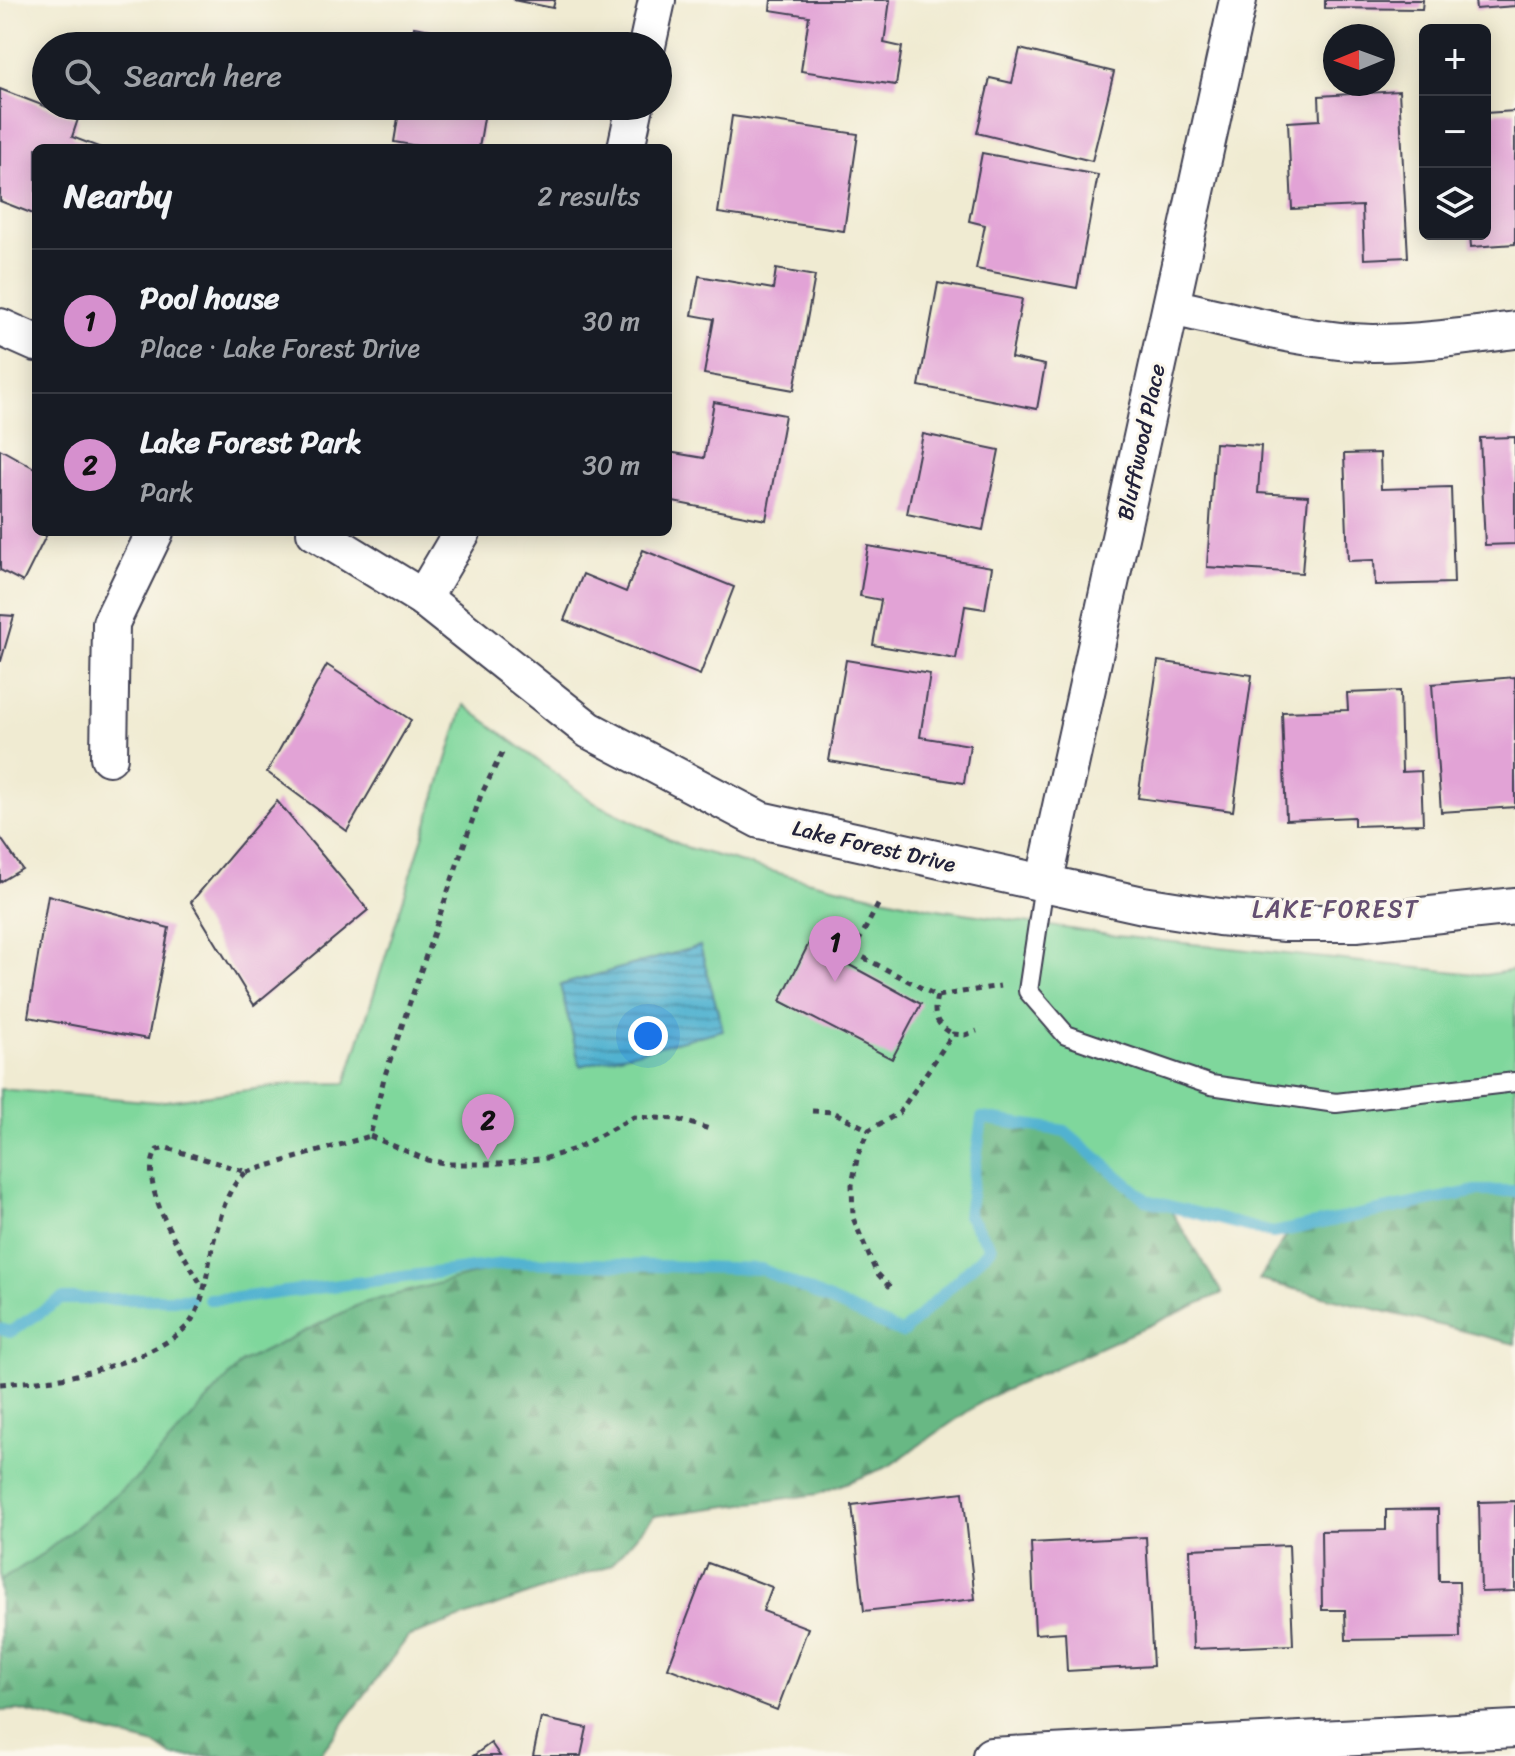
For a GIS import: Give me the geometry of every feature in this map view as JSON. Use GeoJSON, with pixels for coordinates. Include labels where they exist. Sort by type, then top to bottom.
{"type":"FeatureCollection","features":[{"type":"Feature","properties":{"kind":"street"},"geometry":{"type":"LineString","coordinates":[[650,32],[657,0]]}},
{"type":"Feature","properties":{"kind":"street","name":"Bluffwood Place"},"geometry":{"type":"LineString","coordinates":[[1044,884],[1238,0]]}},
{"type":"Feature","properties":{"kind":"street"},"geometry":{"type":"LineString","coordinates":[[627,144],[632,120]]}},
{"type":"Feature","properties":{"kind":"street"},"geometry":{"type":"LineString","coordinates":[[1171,307],[1313,337],[1371,343],[1426,341],[1515,330]]}},
{"type":"Feature","properties":{"kind":"street"},"geometry":{"type":"LineString","coordinates":[[0,327],[32,341]]}},
{"type":"Feature","properties":{"kind":"street"},"geometry":{"type":"LineString","coordinates":[[109,757],[111,623],[153,536]]}},
{"type":"Feature","properties":{"kind":"street","name":"Lake Forest Drive"},"geometry":{"type":"LineString","coordinates":[[322,536],[423,598],[589,730],[760,820],[1143,905],[1285,923],[1356,923],[1515,906]]}},
{"type":"Feature","properties":{"kind":"street"},"geometry":{"type":"LineString","coordinates":[[423,598],[460,536]]}},
{"type":"Feature","properties":{"kind":"street"},"geometry":{"type":"LineString","coordinates":[[991,1756],[1515,1729]]}},
{"type":"Feature","properties":{"kind":"lane"},"geometry":{"type":"LineString","coordinates":[[1044,884],[1028,991],[1066,1035],[1211,1085],[1336,1103],[1515,1082]]}},
{"type":"Feature","properties":{"kind":"path"},"geometry":{"type":"LineString","coordinates":[[370,1136],[384,1078],[476,810],[504,749]]}},
{"type":"Feature","properties":{"kind":"path"},"geometry":{"type":"LineString","coordinates":[[847,963],[879,903]]}},
{"type":"Feature","properties":{"kind":"path"},"geometry":{"type":"LineString","coordinates":[[853,952],[937,996],[1001,986]]}},
{"type":"Feature","properties":{"kind":"path"},"geometry":{"type":"LineString","coordinates":[[937,996],[934,1015],[939,1026],[953,1034],[965,1035],[977,1031]]}},
{"type":"Feature","properties":{"kind":"path"},"geometry":{"type":"LineString","coordinates":[[890,1287],[876,1272],[853,1218],[852,1185],[858,1154],[869,1130],[899,1113],[953,1034]]}},
{"type":"Feature","properties":{"kind":"path"},"geometry":{"type":"LineString","coordinates":[[812,1111],[833,1112],[869,1130]]}},
{"type":"Feature","properties":{"kind":"path"},"geometry":{"type":"LineString","coordinates":[[0,1384],[66,1377],[110,1365],[147,1351],[182,1332],[195,1317],[225,1204],[234,1182],[247,1172],[370,1136],[427,1160],[450,1164],[488,1164],[547,1158],[575,1149],[634,1117],[676,1119],[713,1130]]}},
{"type":"Feature","properties":{"kind":"path"},"geometry":{"type":"LineString","coordinates":[[203,1288],[161,1213],[152,1176],[152,1159],[157,1150],[167,1148],[247,1172]]}},
{"type":"Feature","properties":{"kind":"green space"},"geometry":{"type":"Polygon","coordinates":[[[464,705],[593,802],[685,847],[797,878],[931,908],[1116,936],[1485,975],[1515,970],[1515,1191],[1476,1191],[1273,1233],[1146,1200],[1065,1131],[982,1118],[968,1215],[991,1248],[902,1333],[761,1269],[520,1262],[360,1304],[242,1362],[140,1475],[45,1552],[0,1581],[0,1089],[158,1102],[293,1084],[346,1083],[464,705]]]}},
{"type":"Feature","properties":{"kind":"green space"},"geometry":{"type":"Polygon","coordinates":[[[787,1106],[1140,1128],[1158,1190],[1222,1293],[987,1398],[889,1466],[818,1494],[654,1516],[611,1565],[408,1637],[319,1756],[172,1756],[156,1745],[19,1710],[0,1711],[0,1581],[45,1552],[242,1362],[787,1106]]]}},
{"type":"Feature","properties":{"kind":"green space"},"geometry":{"type":"Polygon","coordinates":[[[1515,1148],[1515,1344],[1259,1280],[1311,1196],[1515,1148]]]}},
{"type":"Feature","properties":{"kind":"water"},"geometry":{"type":"Polygon","coordinates":[[[700,946],[723,1030],[580,1066],[560,985],[700,946]]]}},
{"type":"Feature","properties":{"kind":"building"},"geometry":{"type":"Polygon","coordinates":[[[513,0],[555,0],[553,8],[513,0]]]}},
{"type":"Feature","properties":{"kind":"building"},"geometry":{"type":"Polygon","coordinates":[[[771,0],[890,0],[884,43],[902,47],[896,85],[801,71],[809,16],[770,10],[771,0]]]}},
{"type":"Feature","properties":{"kind":"building"},"geometry":{"type":"Polygon","coordinates":[[[1325,0],[1423,0],[1422,9],[1325,8],[1325,0]]]}},
{"type":"Feature","properties":{"kind":"building"},"geometry":{"type":"Polygon","coordinates":[[[1475,0],[1515,0],[1515,6],[1476,9],[1475,0]]]}},
{"type":"Feature","properties":{"kind":"building"},"geometry":{"type":"Polygon","coordinates":[[[414,27],[443,32],[413,32],[414,27]]]}},
{"type":"Feature","properties":{"kind":"building"},"geometry":{"type":"Polygon","coordinates":[[[1020,49],[1114,72],[1092,161],[977,133],[990,78],[1012,83],[1020,49]]]}},
{"type":"Feature","properties":{"kind":"building"},"geometry":{"type":"Polygon","coordinates":[[[0,89],[32,101],[32,120],[78,120],[72,137],[90,144],[32,144],[32,213],[0,201],[0,89]]]}},
{"type":"Feature","properties":{"kind":"building"},"geometry":{"type":"Polygon","coordinates":[[[1395,91],[1399,91],[1408,257],[1364,259],[1362,206],[1292,209],[1288,122],[1320,120],[1319,96],[1395,96],[1395,91]]]}},
{"type":"Feature","properties":{"kind":"building"},"geometry":{"type":"Polygon","coordinates":[[[1515,111],[1515,244],[1471,247],[1470,240],[1491,240],[1491,113],[1515,111]]]}},
{"type":"Feature","properties":{"kind":"building"},"geometry":{"type":"Polygon","coordinates":[[[732,116],[858,134],[844,231],[718,213],[732,116]]]}},
{"type":"Feature","properties":{"kind":"building"},"geometry":{"type":"Polygon","coordinates":[[[398,120],[484,120],[480,144],[394,142],[398,120]]]}},
{"type":"Feature","properties":{"kind":"building"},"geometry":{"type":"Polygon","coordinates":[[[982,153],[1098,175],[1077,288],[976,269],[985,225],[969,221],[982,153]]]}},
{"type":"Feature","properties":{"kind":"building"},"geometry":{"type":"Polygon","coordinates":[[[776,269],[815,276],[794,390],[704,374],[714,319],[692,315],[699,276],[773,289],[776,269]]]}},
{"type":"Feature","properties":{"kind":"building"},"geometry":{"type":"Polygon","coordinates":[[[938,283],[1022,299],[1011,358],[1045,365],[1037,409],[919,386],[938,283]]]}},
{"type":"Feature","properties":{"kind":"building"},"geometry":{"type":"Polygon","coordinates":[[[714,402],[785,415],[766,520],[672,502],[672,453],[704,458],[714,402]]]}},
{"type":"Feature","properties":{"kind":"building"},"geometry":{"type":"Polygon","coordinates":[[[923,434],[999,450],[983,530],[907,514],[923,434]]]}},
{"type":"Feature","properties":{"kind":"building"},"geometry":{"type":"Polygon","coordinates":[[[1515,437],[1515,544],[1485,545],[1480,438],[1515,437]]]}},
{"type":"Feature","properties":{"kind":"building"},"geometry":{"type":"Polygon","coordinates":[[[1215,443],[1261,446],[1258,493],[1308,496],[1302,573],[1207,567],[1215,443]]]}},
{"type":"Feature","properties":{"kind":"building"},"geometry":{"type":"Polygon","coordinates":[[[0,449],[32,467],[32,536],[46,536],[23,582],[0,570],[0,449]]]}},
{"type":"Feature","properties":{"kind":"building"},"geometry":{"type":"Polygon","coordinates":[[[1380,453],[1381,489],[1451,487],[1454,583],[1375,585],[1374,560],[1348,561],[1344,454],[1380,453]]]}},
{"type":"Feature","properties":{"kind":"building"},"geometry":{"type":"Polygon","coordinates":[[[868,546],[992,567],[985,609],[965,606],[956,659],[873,645],[881,600],[860,596],[868,546]]]}},
{"type":"Feature","properties":{"kind":"building"},"geometry":{"type":"Polygon","coordinates":[[[643,550],[734,587],[700,675],[564,620],[583,574],[626,592],[643,550]]]}},
{"type":"Feature","properties":{"kind":"building"},"geometry":{"type":"Polygon","coordinates":[[[0,615],[14,616],[1,661],[0,661],[0,615]]]}},
{"type":"Feature","properties":{"kind":"building"},"geometry":{"type":"Polygon","coordinates":[[[846,660],[930,674],[920,737],[970,745],[964,783],[829,761],[846,660]]]}},
{"type":"Feature","properties":{"kind":"building"},"geometry":{"type":"Polygon","coordinates":[[[1158,661],[1252,675],[1233,811],[1138,798],[1158,661]]]}},
{"type":"Feature","properties":{"kind":"building"},"geometry":{"type":"Polygon","coordinates":[[[327,665],[411,720],[347,831],[267,772],[327,665]]]}},
{"type":"Feature","properties":{"kind":"building"},"geometry":{"type":"Polygon","coordinates":[[[1515,677],[1515,807],[1441,812],[1432,684],[1515,677]]]}},
{"type":"Feature","properties":{"kind":"building"},"geometry":{"type":"Polygon","coordinates":[[[1400,691],[1402,772],[1421,771],[1423,824],[1354,826],[1354,817],[1286,820],[1282,712],[1348,710],[1347,693],[1400,691]]]}},
{"type":"Feature","properties":{"kind":"building"},"geometry":{"type":"Polygon","coordinates":[[[277,801],[368,910],[254,1005],[191,902],[277,801]]]}},
{"type":"Feature","properties":{"kind":"building"},"geometry":{"type":"Polygon","coordinates":[[[0,837],[22,869],[0,882],[0,837]]]}},
{"type":"Feature","properties":{"kind":"building"},"geometry":{"type":"Polygon","coordinates":[[[48,895],[169,928],[148,1039],[28,1017],[48,895]]]}},
{"type":"Feature","properties":{"kind":"building"},"geometry":{"type":"Polygon","coordinates":[[[809,943],[921,1004],[892,1059],[780,1001],[809,943]]]}},
{"type":"Feature","properties":{"kind":"building"},"geometry":{"type":"Polygon","coordinates":[[[963,1492],[975,1599],[864,1611],[852,1505],[963,1492]]]}},
{"type":"Feature","properties":{"kind":"building"},"geometry":{"type":"Polygon","coordinates":[[[1515,1501],[1515,1591],[1481,1592],[1479,1502],[1515,1501]]]}},
{"type":"Feature","properties":{"kind":"building"},"geometry":{"type":"Polygon","coordinates":[[[1438,1509],[1439,1581],[1459,1581],[1460,1638],[1346,1640],[1345,1610],[1322,1610],[1321,1531],[1386,1530],[1386,1510],[1438,1509]]]}},
{"type":"Feature","properties":{"kind":"building"},"geometry":{"type":"Polygon","coordinates":[[[1146,1537],[1153,1666],[1067,1671],[1065,1632],[1035,1634],[1031,1543],[1146,1537]]]}},
{"type":"Feature","properties":{"kind":"building"},"geometry":{"type":"Polygon","coordinates":[[[1289,1545],[1293,1645],[1193,1649],[1190,1549],[1289,1545]]]}},
{"type":"Feature","properties":{"kind":"building"},"geometry":{"type":"Polygon","coordinates":[[[708,1563],[772,1587],[763,1611],[808,1628],[777,1710],[668,1668],[708,1563]]]}},
{"type":"Feature","properties":{"kind":"building"},"geometry":{"type":"Polygon","coordinates":[[[541,1718],[587,1728],[581,1756],[533,1756],[541,1718]]]}},
{"type":"Feature","properties":{"kind":"building"},"geometry":{"type":"Polygon","coordinates":[[[491,1743],[500,1756],[473,1756],[491,1743]]]}},
{"type":"Feature","properties":{"kind":"waterway"},"geometry":{"type":"LineString","coordinates":[[209,1299],[238,1298],[520,1262],[761,1269],[902,1333],[991,1248],[968,1215],[982,1118],[1065,1131],[1146,1200],[1273,1233],[1476,1191],[1515,1191]]}},
{"type":"Feature","properties":{"kind":"waterway"},"geometry":{"type":"LineString","coordinates":[[0,1329],[10,1332],[61,1299],[190,1299]]}},
{"type":"Feature","properties":{"kind":"place","name":"Pool house"},"geometry":{"type":"Point","coordinates":[835,982]}},
{"type":"Feature","properties":{"kind":"place","name":"Lake Forest Park"},"geometry":{"type":"Point","coordinates":[488,1160]}},
{"type":"Feature","properties":{"kind":"district","name":"LAKE FOREST"},"geometry":{"type":"Point","coordinates":[1336,909]}}]}
